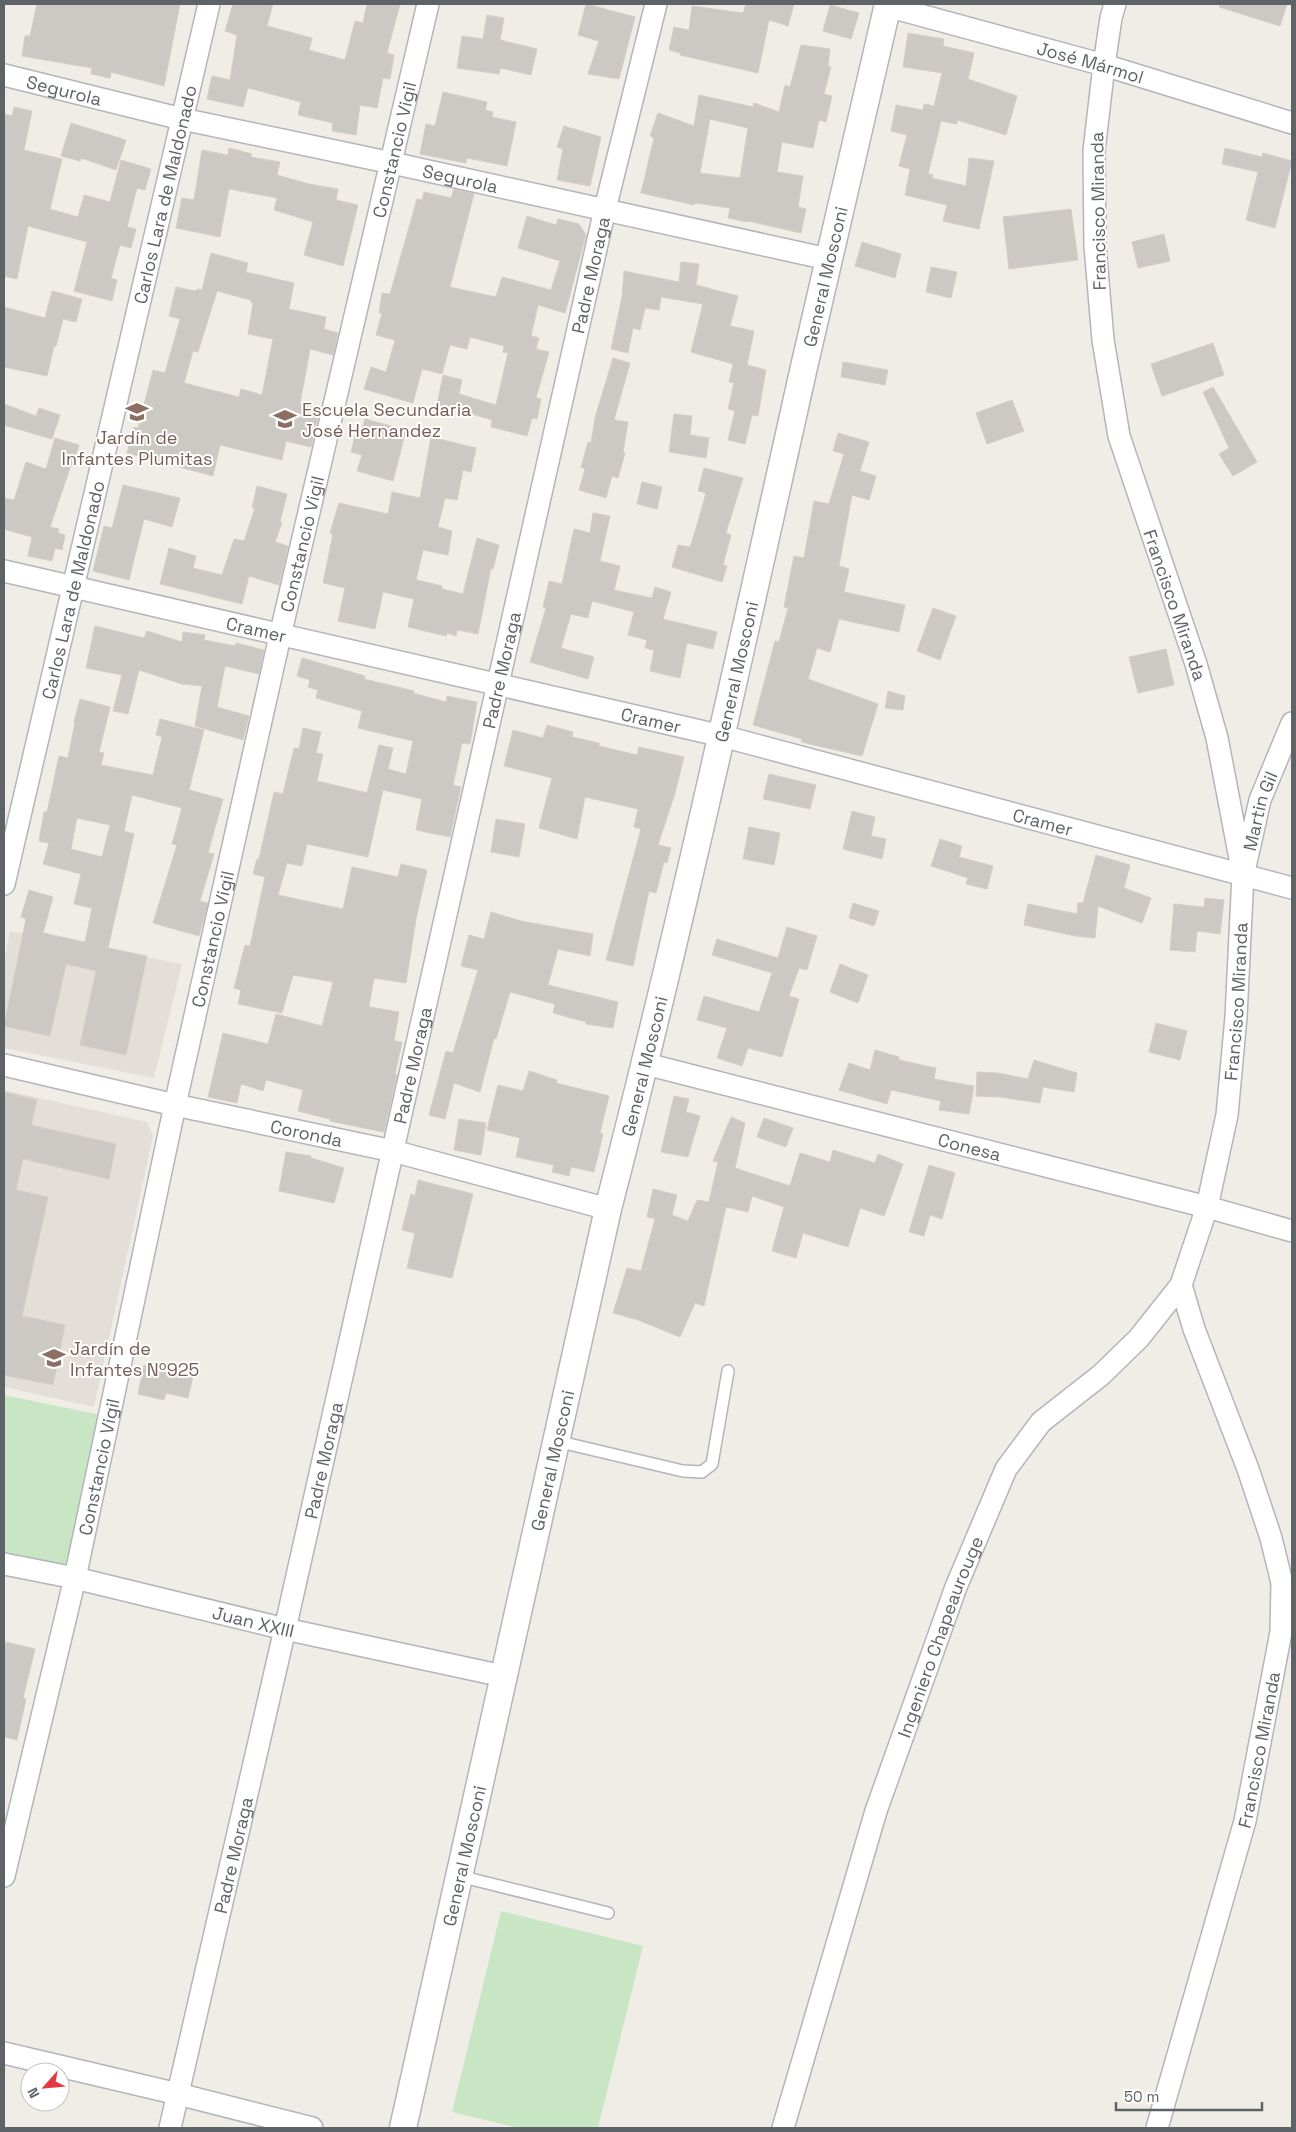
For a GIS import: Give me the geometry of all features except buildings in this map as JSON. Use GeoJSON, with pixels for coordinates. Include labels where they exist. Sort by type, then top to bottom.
{"type":"FeatureCollection","features":[{"type":"Feature","properties":{"kind":"street","name":"Carlos Lara de Maldonado"},"geometry":{"type":"LineString","coordinates":[[4,884],[208,4]]}},
{"type":"Feature","properties":{"kind":"street","name":"Constancio Vigil"},"geometry":{"type":"LineString","coordinates":[[4,1876],[75,1578],[176,1105],[280,636],[428,4]]}},
{"type":"Feature","properties":{"kind":"street","name":"Padre Moraga"},"geometry":{"type":"LineString","coordinates":[[170,2128],[499,685],[605,209],[656,4]]}},
{"type":"Feature","properties":{"kind":"street","name":"Francisco Miranda"},"geometry":{"type":"LineString","coordinates":[[1115,4],[1104,65],[1094,150],[1095,246],[1103,340],[1119,436],[1196,664],[1217,738],[1243,874],[1236,1017],[1227,1115],[1207,1207]]}},
{"type":"Feature","properties":{"kind":"street","name":"José Mármol"},"geometry":{"type":"LineString","coordinates":[[887,5],[1104,65],[1292,124]]}},
{"type":"Feature","properties":{"kind":"street","name":"General Mosconi"},"geometry":{"type":"LineString","coordinates":[[402,2128],[608,1209],[646,1064],[887,5]]}},
{"type":"Feature","properties":{"kind":"street","name":"Segurola"},"geometry":{"type":"LineString","coordinates":[[4,75],[182,119],[605,209],[828,259]]}},
{"type":"Feature","properties":{"kind":"street","name":"Cramer"},"geometry":{"type":"LineString","coordinates":[[4,571],[280,636],[722,736],[1292,888]]}},
{"type":"Feature","properties":{"kind":"street","name":"Martin Gil"},"geometry":{"type":"LineString","coordinates":[[1243,874],[1260,800],[1292,723]]}},
{"type":"Feature","properties":{"kind":"street","name":"Conesa"},"geometry":{"type":"LineString","coordinates":[[646,1064],[1207,1207],[1292,1231]]}},
{"type":"Feature","properties":{"kind":"street","name":"Coronda"},"geometry":{"type":"LineString","coordinates":[[4,1065],[176,1105],[392,1151],[608,1209]]}},
{"type":"Feature","properties":{"kind":"street","name":"Ingeniero Chapeaurouge"},"geometry":{"type":"LineString","coordinates":[[783,2128],[876,1811],[956,1587],[1006,1469],[1041,1422],[1101,1376],[1138,1338],[1181,1285],[1207,1207]]}},
{"type":"Feature","properties":{"kind":"street","name":"Francisco Miranda"},"geometry":{"type":"LineString","coordinates":[[1157,2128],[1244,1821],[1281,1632],[1282,1583],[1272,1538],[1248,1469],[1194,1329],[1181,1285]]}},
{"type":"Feature","properties":{"kind":"street","name":"Juan XXIII"},"geometry":{"type":"LineString","coordinates":[[4,1564],[75,1578],[285,1629],[503,1676]]}},
{"type":"Feature","properties":{"kind":"street"},"geometry":{"type":"LineString","coordinates":[[4,2053],[312,2128]]}},
{"type":"Feature","properties":{"kind":"lane"},"geometry":{"type":"LineString","coordinates":[[556,1441],[683,1471],[702,1472],[712,1464],[728,1371]]}},
{"type":"Feature","properties":{"kind":"lane"},"geometry":{"type":"LineString","coordinates":[[459,1876],[608,1913]]}},
{"type":"Feature","properties":{"kind":"shaded area"},"geometry":{"type":"Polygon","coordinates":[[[10,931],[182,964],[154,1078],[4,1048],[4,964],[10,931]]]}},
{"type":"Feature","properties":{"kind":"shaded area"},"geometry":{"type":"Polygon","coordinates":[[[4,1090],[147,1122],[153,1136],[94,1407],[4,1387],[4,1090]]]}},
{"type":"Feature","properties":{"kind":"green space"},"geometry":{"type":"Polygon","coordinates":[[[4,1395],[101,1415],[70,1567],[4,1553],[4,1395]]]}},
{"type":"Feature","properties":{"kind":"green space"},"geometry":{"type":"Polygon","coordinates":[[[501,1911],[643,1946],[598,2128],[518,2128],[452,2112],[501,1911]]]}},
{"type":"Feature","properties":{"kind":"place","name":"Jardín de Infantes Plumitas"},"geometry":{"type":"Point","coordinates":[137,412]}},
{"type":"Feature","properties":{"kind":"place","name":"Escuela Secundaria José Hernandez"},"geometry":{"type":"Point","coordinates":[285,419]}},
{"type":"Feature","properties":{"kind":"place","name":"Jardín de Infantes Nº925"},"geometry":{"type":"Point","coordinates":[54,1358]}}]}
